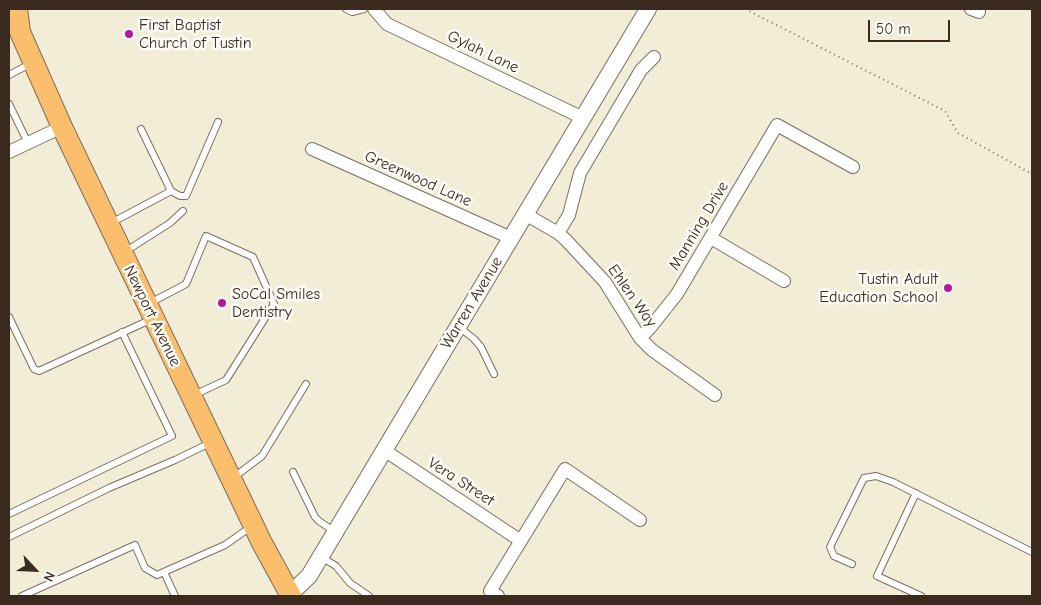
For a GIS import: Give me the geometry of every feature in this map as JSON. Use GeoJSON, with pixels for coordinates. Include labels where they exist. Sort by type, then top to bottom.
{"type":"FeatureCollection","features":[{"type":"Feature","properties":{"kind":"main road","name":"Newport Avenue"},"geometry":{"type":"LineString","coordinates":[[17,9],[14,29],[33,63],[231,480],[290,595]]}},
{"type":"Feature","properties":{"kind":"street","name":"Gylah Lane"},"geometry":{"type":"LineString","coordinates":[[374,9],[387,24],[583,118]]}},
{"type":"Feature","properties":{"kind":"street","name":"Warren Avenue"},"geometry":{"type":"LineString","coordinates":[[290,595],[308,576],[320,557],[648,9]]}},
{"type":"Feature","properties":{"kind":"street"},"geometry":{"type":"LineString","coordinates":[[558,234],[569,216],[580,173],[641,70],[654,57]]}},
{"type":"Feature","properties":{"kind":"street","name":"Manning Drive"},"geometry":{"type":"LineString","coordinates":[[640,338],[677,294],[777,125],[853,167]]}},
{"type":"Feature","properties":{"kind":"street"},"geometry":{"type":"LineString","coordinates":[[9,152],[62,127]]}},
{"type":"Feature","properties":{"kind":"street","name":"Greenwood Lane"},"geometry":{"type":"LineString","coordinates":[[312,149],[511,238]]}},
{"type":"Feature","properties":{"kind":"street","name":"Ehlen Way"},"geometry":{"type":"LineString","coordinates":[[525,214],[558,234],[605,282],[640,338],[652,350],[715,395]]}},
{"type":"Feature","properties":{"kind":"street"},"geometry":{"type":"LineString","coordinates":[[711,238],[784,281]]}},
{"type":"Feature","properties":{"kind":"street","name":"Vera Street"},"geometry":{"type":"LineString","coordinates":[[384,450],[521,541]]}},
{"type":"Feature","properties":{"kind":"street"},"geometry":{"type":"LineString","coordinates":[[494,594],[521,541],[566,469],[640,520]]}},
{"type":"Feature","properties":{"kind":"lane"},"geometry":{"type":"LineString","coordinates":[[346,9],[352,12],[364,9]]}},
{"type":"Feature","properties":{"kind":"lane"},"geometry":{"type":"LineString","coordinates":[[9,75],[33,63]]}},
{"type":"Feature","properties":{"kind":"lane"},"geometry":{"type":"LineString","coordinates":[[9,104],[28,143]]}},
{"type":"Feature","properties":{"kind":"lane"},"geometry":{"type":"LineString","coordinates":[[141,129],[170,191],[180,196],[186,196],[218,122]]}},
{"type":"Feature","properties":{"kind":"lane"},"geometry":{"type":"LineString","coordinates":[[108,224],[170,191]]}},
{"type":"Feature","properties":{"kind":"lane"},"geometry":{"type":"LineString","coordinates":[[122,253],[170,224],[183,211]]}},
{"type":"Feature","properties":{"kind":"lane"},"geometry":{"type":"LineString","coordinates":[[9,317],[34,369],[39,371],[122,332],[186,284],[206,236],[253,257],[274,304],[226,380],[191,396]]}},
{"type":"Feature","properties":{"kind":"lane"},"geometry":{"type":"LineString","coordinates":[[458,326],[474,339],[481,348],[494,374]]}},
{"type":"Feature","properties":{"kind":"lane"},"geometry":{"type":"LineString","coordinates":[[9,514],[169,438],[122,332]]}},
{"type":"Feature","properties":{"kind":"lane"},"geometry":{"type":"LineString","coordinates":[[231,480],[262,456],[306,384]]}},
{"type":"Feature","properties":{"kind":"lane"},"geometry":{"type":"LineString","coordinates":[[9,537],[109,488],[175,460],[213,441]]}},
{"type":"Feature","properties":{"kind":"lane"},"geometry":{"type":"LineString","coordinates":[[293,472],[315,517],[335,532]]}},
{"type":"Feature","properties":{"kind":"lane"},"geometry":{"type":"LineString","coordinates":[[852,564],[834,556],[830,548],[864,478],[876,476],[893,482],[1032,552]]}},
{"type":"Feature","properties":{"kind":"lane"},"geometry":{"type":"LineString","coordinates":[[916,494],[877,576],[922,596]]}},
{"type":"Feature","properties":{"kind":"lane"},"geometry":{"type":"LineString","coordinates":[[22,596],[135,545],[146,568],[156,575],[225,545],[253,525]]}},
{"type":"Feature","properties":{"kind":"lane"},"geometry":{"type":"LineString","coordinates":[[320,557],[336,566],[350,583],[370,596]]}},
{"type":"Feature","properties":{"kind":"lane"},"geometry":{"type":"LineString","coordinates":[[164,572],[175,596]]}},
{"type":"Feature","properties":{"kind":"path"},"geometry":{"type":"LineString","coordinates":[[745,9],[945,111],[958,134],[1032,174]]}},
{"type":"Feature","properties":{"kind":"place","name":"First Baptist Church of Tustin"},"geometry":{"type":"Point","coordinates":[129,34]}},
{"type":"Feature","properties":{"kind":"place","name":"Tustin Adult Education School"},"geometry":{"type":"Point","coordinates":[948,288]}},
{"type":"Feature","properties":{"kind":"place","name":"SoCal Smiles Dentistry"},"geometry":{"type":"Point","coordinates":[222,303]}}]}
